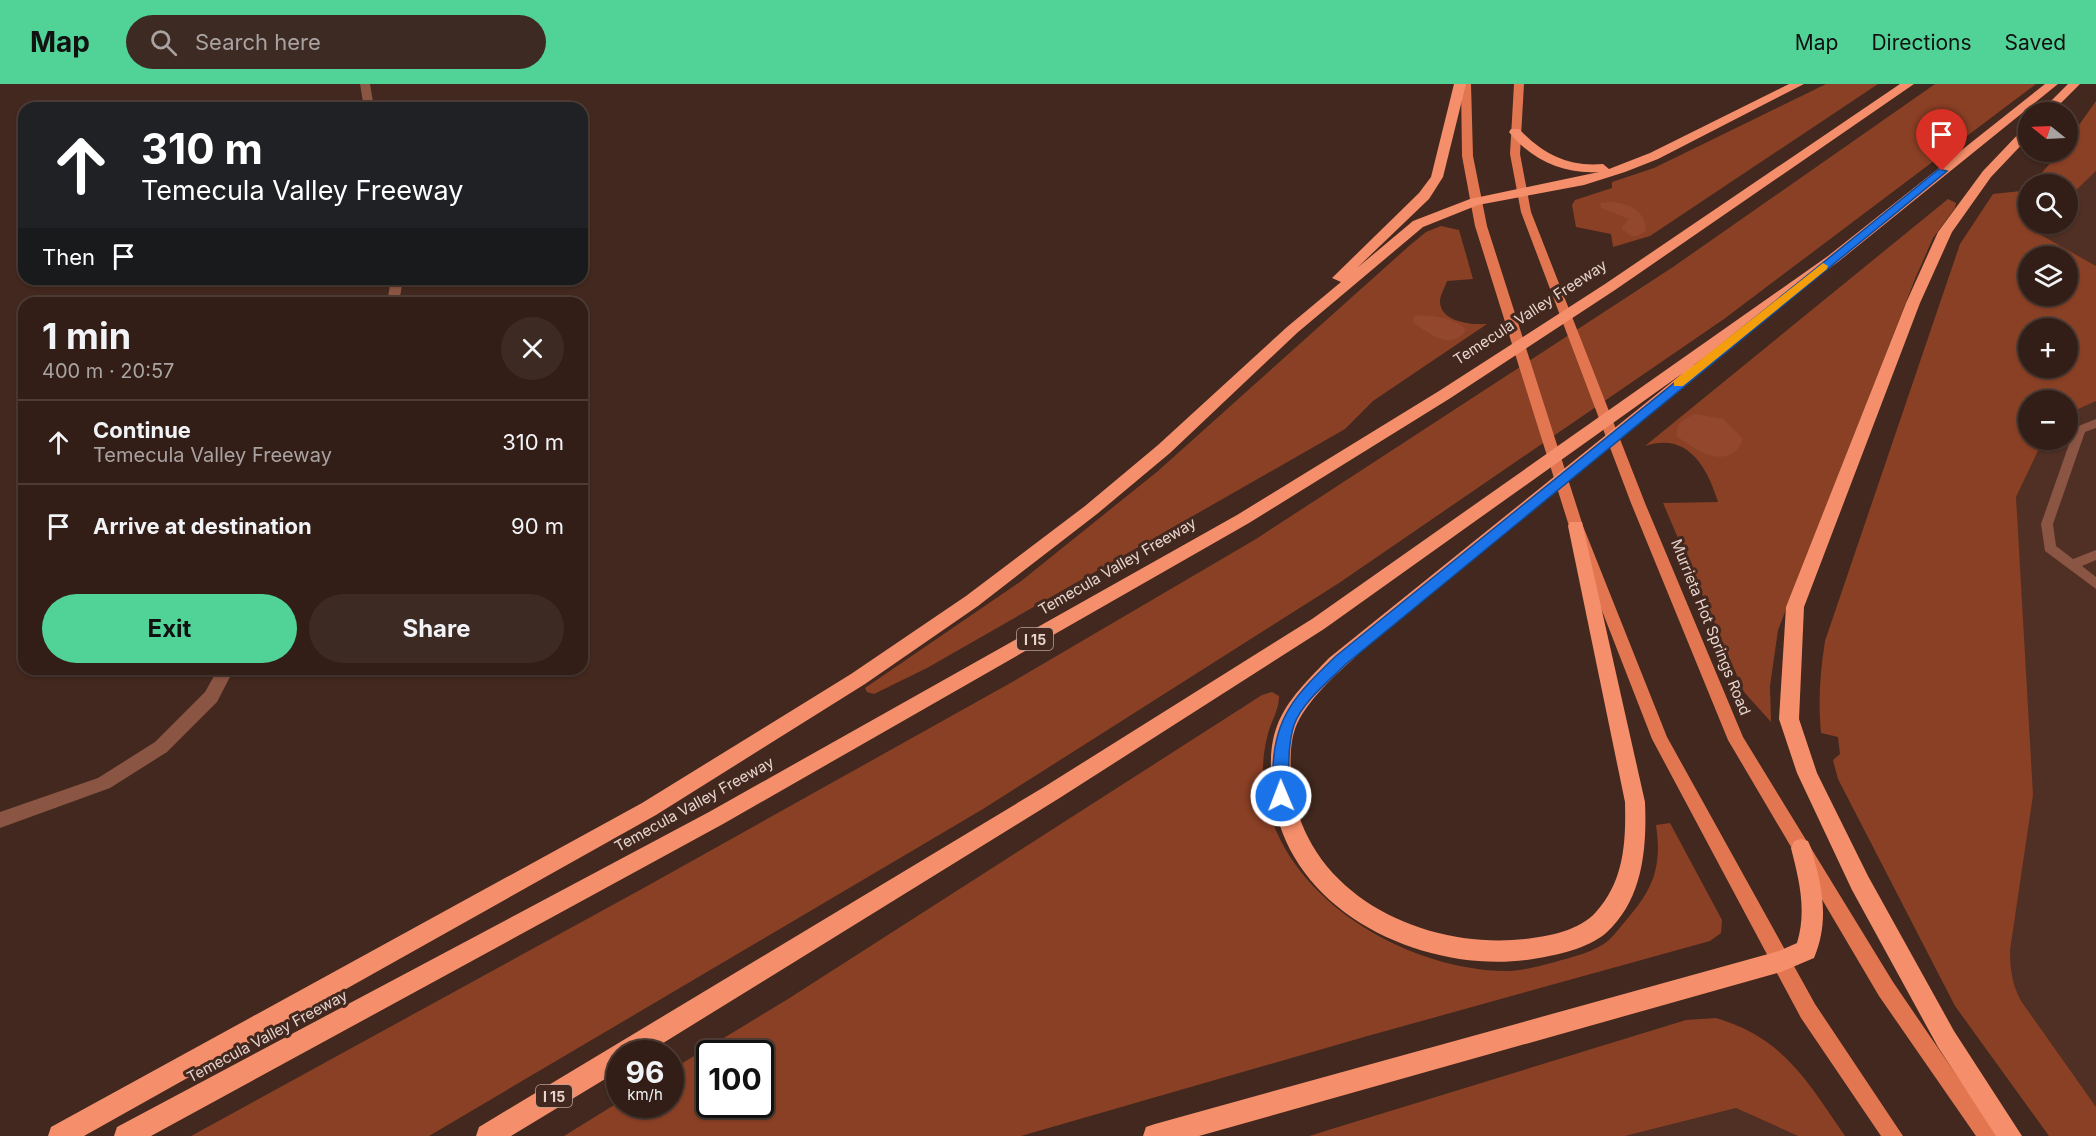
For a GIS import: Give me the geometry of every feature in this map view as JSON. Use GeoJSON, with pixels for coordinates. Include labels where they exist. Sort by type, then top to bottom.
{"type":"FeatureCollection","features":[{"type":"Feature","properties":{"kind":"highway"},"geometry":{"type":"LineString","coordinates":[[1292,330],[1361,254],[1424,196],[1437,177],[1460,84]]}},
{"type":"Feature","properties":{"kind":"highway"},"geometry":{"type":"LineString","coordinates":[[60,1136],[649,809],[858,679],[972,601],[1091,510],[1190,425],[1292,330],[1418,224],[1475,202],[1584,181],[1654,156],[1798,84]]}},
{"type":"Feature","properties":{"kind":"highway","name":"Temecula Valley Freeway"},"geometry":{"type":"LineString","coordinates":[[126,1136],[716,818],[1243,519],[1444,395],[1610,287],[1908,84]]}},
{"type":"Feature","properties":{"kind":"highway"},"geometry":{"type":"LineString","coordinates":[[1576,526],[1635,802],[1637,846],[1625,887],[1602,922],[1564,942],[1526,950],[1476,951],[1426,942],[1382,924],[1345,897],[1312,866],[1291,828],[1281,796],[1281,759],[1287,722],[1309,692],[1367,637],[2052,84]]}},
{"type":"Feature","properties":{"kind":"highway"},"geometry":{"type":"LineString","coordinates":[[2056,102],[2074,84]]}},
{"type":"Feature","properties":{"kind":"highway"},"geometry":{"type":"LineString","coordinates":[[1515,132],[1540,155],[1572,167],[1590,170],[1654,156]]}},
{"type":"Feature","properties":{"kind":"highway"},"geometry":{"type":"LineString","coordinates":[[2010,1136],[1946,1040],[1860,883],[1807,772],[1789,719],[1796,607],[1913,303],[1945,232],[1986,174],[2018,141]]}},
{"type":"Feature","properties":{"kind":"highway"},"geometry":{"type":"LineString","coordinates":[[645,1040],[1051,793],[1318,624],[1833,259]]}},
{"type":"Feature","properties":{"kind":"highway"},"geometry":{"type":"LineString","coordinates":[[1155,1136],[1781,961],[1806,950],[1814,926],[1814,894],[1801,848]]}},
{"type":"Feature","properties":{"kind":"highway","name":"I 15"},"geometry":{"type":"LineString","coordinates":[[488,1136],[606,1064]]}},
{"type":"Feature","properties":{"kind":"main road"},"geometry":{"type":"LineString","coordinates":[[1466,84],[1466,143],[1475,202],[1493,266],[1576,526],[1660,739],[1808,1011],[1893,1136]]}},
{"type":"Feature","properties":{"kind":"main road","name":"Murrieta Hot Springs Road"},"geometry":{"type":"LineString","coordinates":[[1519,84],[1515,154],[1520,192],[1543,258],[1638,503],[1736,740],[1886,989],[1988,1136]]}},
{"type":"Feature","properties":{"kind":"street"},"geometry":{"type":"LineString","coordinates":[[365,84],[368,102]]}},
{"type":"Feature","properties":{"kind":"street"},"geometry":{"type":"LineString","coordinates":[[0,820],[56,802],[104,783],[161,747],[212,697],[222,675]]}},
{"type":"Feature","properties":{"kind":"lane"},"geometry":{"type":"LineString","coordinates":[[2096,423],[2080,430],[2047,524],[2050,548],[2096,584]]}},
{"type":"Feature","properties":{"kind":"lane"},"geometry":{"type":"LineString","coordinates":[[2072,565],[2096,555]]}},
{"type":"Feature","properties":{"kind":"shaded area"},"geometry":{"type":"Polygon","coordinates":[[[1826,84],[1878,84],[1650,236],[1613,247],[1611,234],[1576,227],[1572,205],[1575,200],[1612,188],[1612,182],[1654,168],[1826,84]]]}},
{"type":"Feature","properties":{"kind":"shaded area"},"geometry":{"type":"Polygon","coordinates":[[[1935,84],[2036,84],[1724,319],[1339,583],[983,809],[429,1136],[191,1136],[640,890],[1014,681],[1256,539],[1673,267],[1935,84]]]}},
{"type":"Feature","properties":{"kind":"shaded area"},"geometry":{"type":"Polygon","coordinates":[[[2096,101],[2096,171],[2078,188],[2078,174],[2041,174],[2051,162],[2078,162],[2078,126],[2096,101]]]}},
{"type":"Feature","properties":{"kind":"shaded area"},"geometry":{"type":"Polygon","coordinates":[[[2096,171],[2096,266],[2078,256],[2078,246],[2061,246],[2039,234],[2078,234],[2078,188],[2096,171]]]}},
{"type":"Feature","properties":{"kind":"shaded area"},"geometry":{"type":"Polygon","coordinates":[[[2018,191],[2018,234],[2039,234],[2061,246],[2018,246],[2018,306],[2078,306],[2078,256],[2096,266],[2096,401],[2078,409],[2078,390],[2018,390],[2018,450],[2038,450],[2016,497],[2033,795],[2010,950],[2010,964],[2021,1001],[2096,1107],[2096,1136],[2049,1136],[1955,1006],[1838,779],[1833,760],[1840,754],[1838,737],[1821,733],[1820,687],[1825,641],[1960,244],[1993,194],[2018,191]]]}},
{"type":"Feature","properties":{"kind":"shaded area"},"geometry":{"type":"Polygon","coordinates":[[[1948,199],[1956,203],[1955,208],[1933,238],[1915,279],[1778,630],[1770,686],[1771,722],[1744,692],[1663,503],[1718,502],[1708,477],[1694,456],[1684,448],[1660,443],[1645,446],[1948,199]]]}},
{"type":"Feature","properties":{"kind":"shaded area"},"geometry":{"type":"Polygon","coordinates":[[[1610,202],[1635,209],[1643,218],[1646,231],[1637,236],[1631,236],[1621,228],[1629,219],[1601,208],[1600,203],[1610,202]]]}},
{"type":"Feature","properties":{"kind":"shaded area"},"geometry":{"type":"Polygon","coordinates":[[[1441,226],[1459,230],[1473,279],[1447,281],[1440,300],[1441,307],[1450,318],[1457,321],[1487,324],[1373,401],[1345,429],[927,668],[874,694],[867,692],[865,688],[1020,582],[1158,471],[1409,246],[1426,232],[1441,226]]]}},
{"type":"Feature","properties":{"kind":"shaded area"},"geometry":{"type":"Polygon","coordinates":[[[1414,316],[1442,318],[1456,322],[1466,330],[1454,340],[1447,340],[1432,335],[1413,322],[1414,316]]]}},
{"type":"Feature","properties":{"kind":"shaded area"},"geometry":{"type":"Polygon","coordinates":[[[2096,366],[2096,1136],[1959,931],[1993,406],[2018,396],[2018,450],[2078,450],[2078,390],[2034,390],[2065,378],[2078,378],[2078,373],[2096,366]]]}},
{"type":"Feature","properties":{"kind":"shaded area"},"geometry":{"type":"Polygon","coordinates":[[[1695,414],[1723,419],[1743,439],[1737,449],[1730,455],[1713,456],[1694,448],[1677,436],[1679,425],[1695,414]]]}},
{"type":"Feature","properties":{"kind":"shaded area"},"geometry":{"type":"Polygon","coordinates":[[[1272,692],[1279,696],[1279,701],[1267,738],[1263,770],[1265,793],[1276,831],[1296,865],[1322,895],[1354,921],[1390,942],[1429,958],[1468,967],[1506,971],[1537,967],[1590,951],[1609,940],[1644,897],[1657,865],[1656,825],[1670,823],[1722,920],[1721,933],[1710,941],[1364,1037],[1021,1136],[564,1136],[606,1110],[606,1118],[684,1118],[684,1062],[696,1055],[696,1118],[774,1118],[774,1040],[720,1040],[1262,695],[1272,692]]]}},
{"type":"Feature","properties":{"kind":"shaded area"},"geometry":{"type":"Polygon","coordinates":[[[1716,1018],[1760,1037],[1777,1050],[1805,1080],[1845,1136],[1798,1136],[1736,1108],[1625,1136],[1309,1136],[1686,1020],[1716,1018]]]}},
{"type":"Feature","properties":{"kind":"shaded area"},"geometry":{"type":"Polygon","coordinates":[[[1736,1108],[1798,1136],[1625,1136],[1736,1108]]]}},
{"type":"Feature","properties":{"kind":"slow traffic"},"geometry":{"type":"LineString","coordinates":[[1678,384],[1823,266]]}},
{"type":"Feature","properties":{"kind":"route"},"geometry":{"type":"LineString","coordinates":[[1281,796],[1281,759],[1287,722],[1309,692],[1341,660],[1942,171]]}}]}
